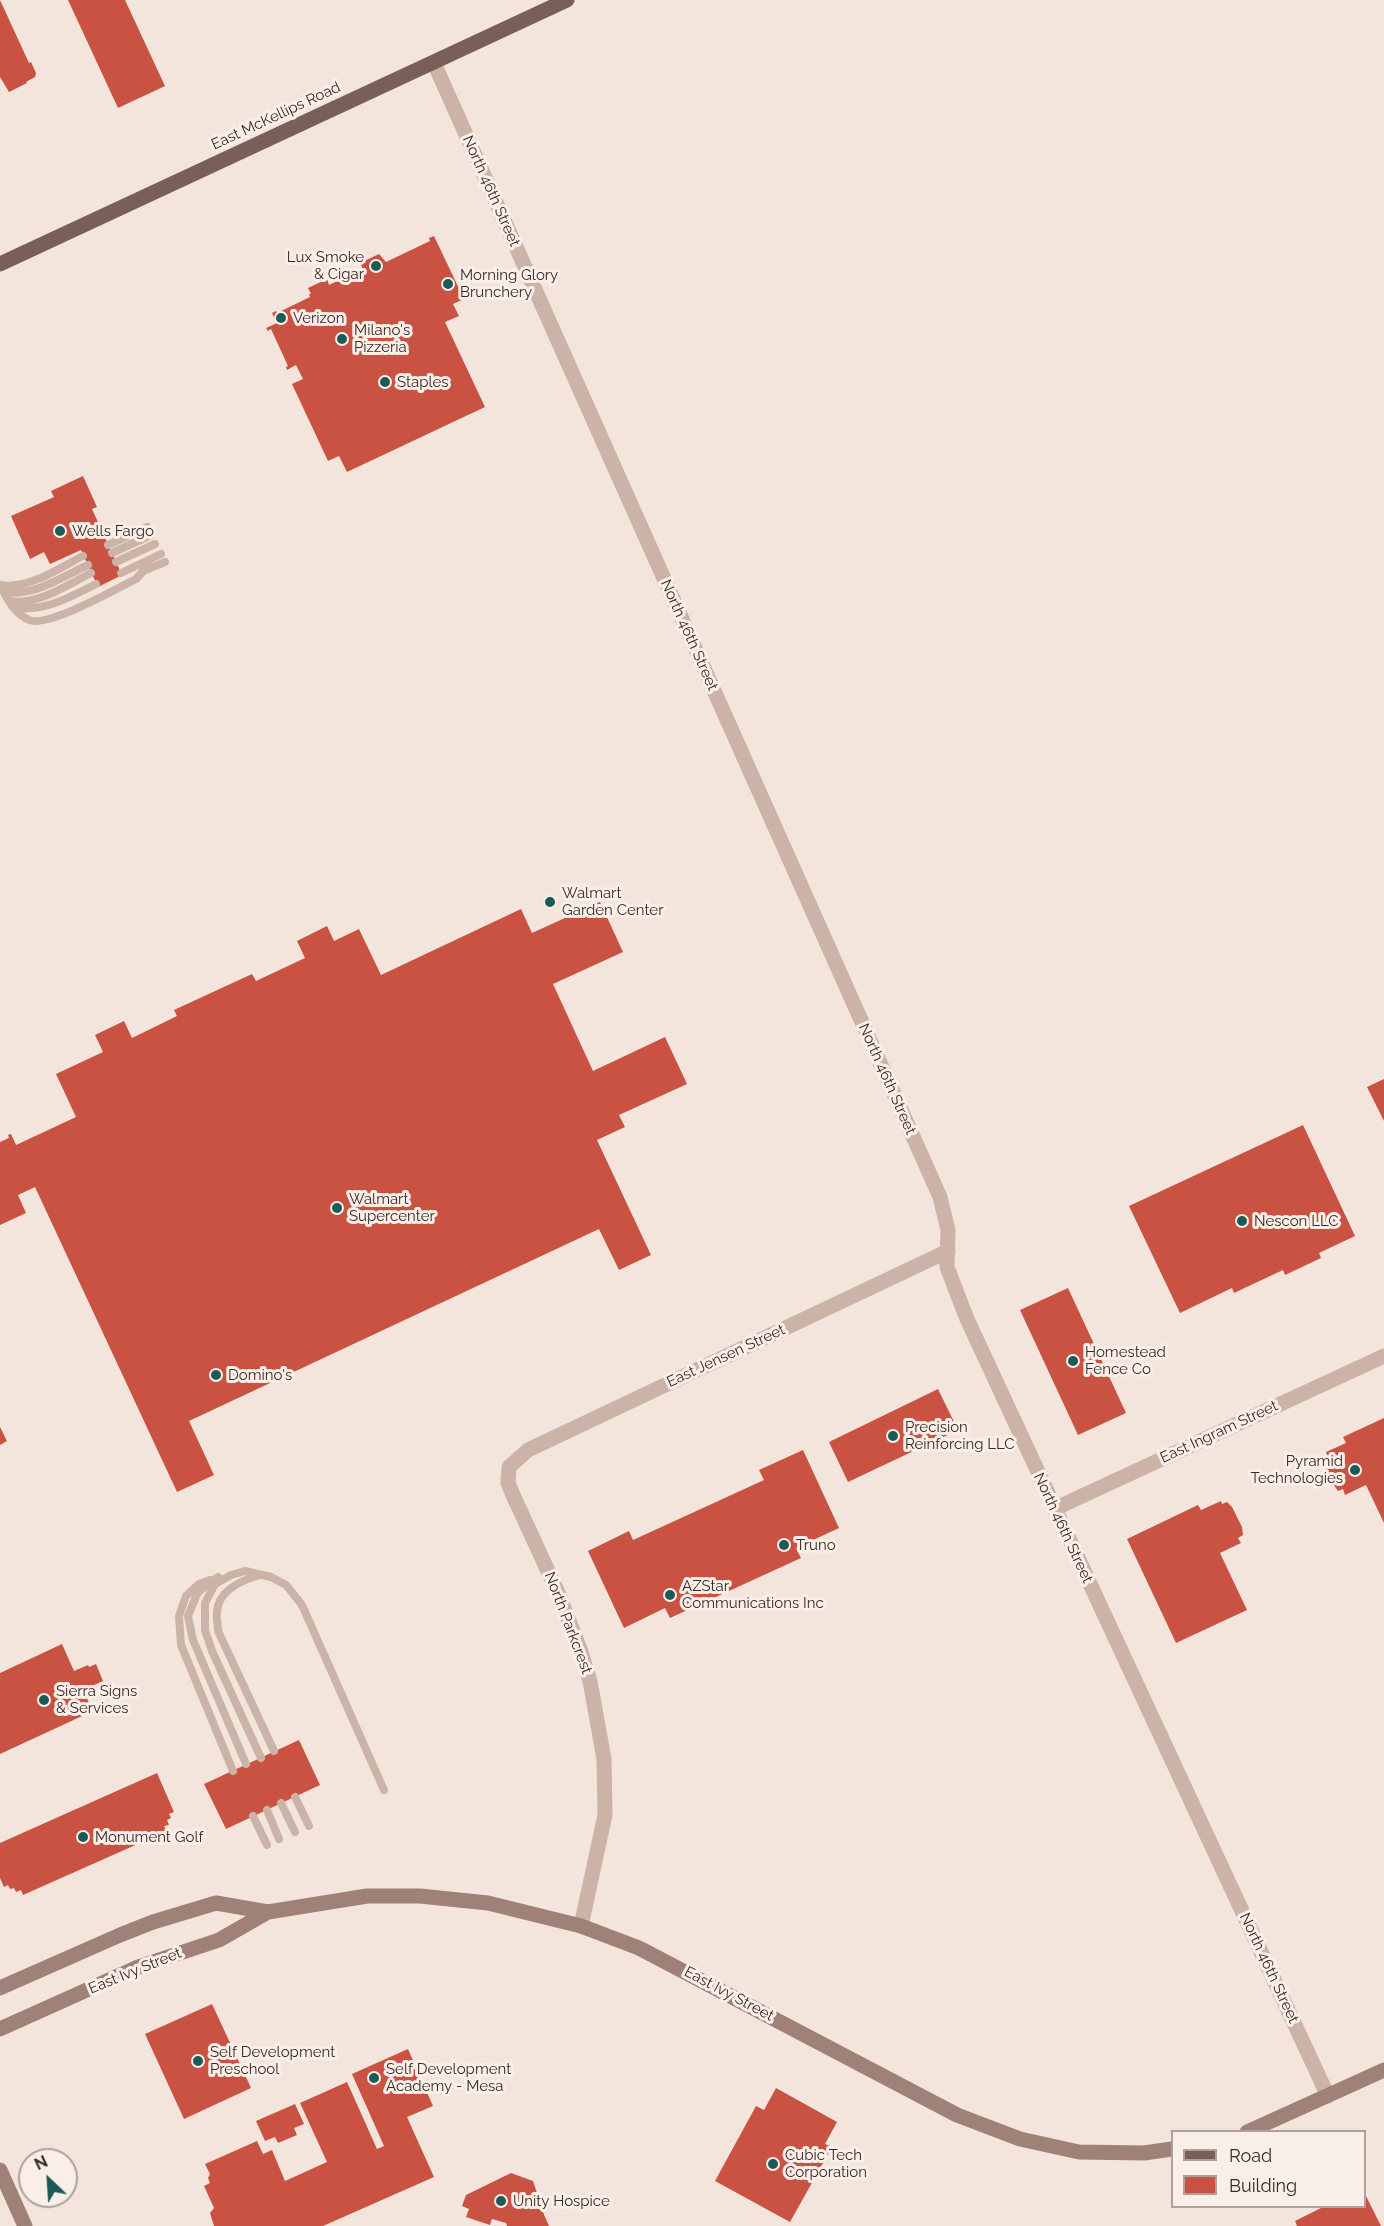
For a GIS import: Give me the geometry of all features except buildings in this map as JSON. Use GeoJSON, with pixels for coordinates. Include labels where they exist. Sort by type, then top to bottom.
{"type":"FeatureCollection","features":[{"type":"Feature","properties":{"kind":"main road","name":"East McKellips Road"},"geometry":{"type":"LineString","coordinates":[[0,264],[567,0]]}},
{"type":"Feature","properties":{"kind":"street","name":"North 46th Street"},"geometry":{"type":"LineString","coordinates":[[434,63],[940,1197],[948,1230],[947,1267],[967,1319],[1328,2096]]}},
{"type":"Feature","properties":{"kind":"street","name":"East Jensen Street"},"geometry":{"type":"LineString","coordinates":[[509,1467],[528,1450],[948,1251]]}},
{"type":"Feature","properties":{"kind":"street","name":"East Ingram Street"},"geometry":{"type":"LineString","coordinates":[[1054,1509],[1384,1356]]}},
{"type":"Feature","properties":{"kind":"street","name":"North Parkcrest"},"geometry":{"type":"LineString","coordinates":[[509,1467],[508,1483],[559,1595],[590,1681],[604,1759],[605,1815],[581,1926]]}},
{"type":"Feature","properties":{"kind":"street","name":"East Ivy Street"},"geometry":{"type":"LineString","coordinates":[[0,1988],[153,1922],[216,1903],[268,1912],[367,1896],[420,1896],[488,1903],[581,1926],[639,1948],[957,2115],[1020,2139],[1079,2152],[1144,2153],[1171,2149]]}},
{"type":"Feature","properties":{"kind":"street","name":"East Ivy Street"},"geometry":{"type":"LineString","coordinates":[[0,2029],[138,1967],[219,1940],[268,1912]]}},
{"type":"Feature","properties":{"kind":"street"},"geometry":{"type":"LineString","coordinates":[[1252,2130],[1384,2070]]}},
{"type":"Feature","properties":{"kind":"street"},"geometry":{"type":"LineString","coordinates":[[0,2170],[25,2226]]}},
{"type":"Feature","properties":{"kind":"lane"},"geometry":{"type":"LineString","coordinates":[[110,549],[151,535],[116,562]]}},
{"type":"Feature","properties":{"kind":"lane"},"geometry":{"type":"LineString","coordinates":[[2,588],[26,584],[83,556]]}},
{"type":"Feature","properties":{"kind":"lane"},"geometry":{"type":"LineString","coordinates":[[2,588],[16,612],[31,621],[50,620],[136,579],[143,571],[163,558],[121,573]]}},
{"type":"Feature","properties":{"kind":"lane"},"geometry":{"type":"LineString","coordinates":[[2,588],[13,593],[29,591],[89,569],[36,599],[11,604]]}},
{"type":"Feature","properties":{"kind":"lane"},"geometry":{"type":"LineString","coordinates":[[11,604],[24,609],[41,607],[96,585]]}},
{"type":"Feature","properties":{"kind":"lane"},"geometry":{"type":"LineString","coordinates":[[233,1771],[181,1645],[179,1616],[186,1596],[199,1584],[244,1571],[271,1577],[286,1585],[302,1605],[384,1790]]}},
{"type":"Feature","properties":{"kind":"lane"},"geometry":{"type":"LineString","coordinates":[[231,1575],[215,1584],[205,1604],[205,1630],[261,1758]]}},
{"type":"Feature","properties":{"kind":"lane"},"geometry":{"type":"LineString","coordinates":[[260,1575],[245,1579],[231,1587],[217,1610],[218,1631],[274,1752]]}},
{"type":"Feature","properties":{"kind":"lane"},"geometry":{"type":"LineString","coordinates":[[216,1578],[198,1592],[188,1616],[193,1640],[246,1764]]}},
{"type":"Feature","properties":{"kind":"lane"},"geometry":{"type":"LineString","coordinates":[[295,1797],[309,1826]]}},
{"type":"Feature","properties":{"kind":"lane"},"geometry":{"type":"LineString","coordinates":[[281,1803],[295,1832]]}},
{"type":"Feature","properties":{"kind":"lane"},"geometry":{"type":"LineString","coordinates":[[267,1810],[279,1839]]}},
{"type":"Feature","properties":{"kind":"lane"},"geometry":{"type":"LineString","coordinates":[[253,1816],[267,1845]]}},
{"type":"Feature","properties":{"kind":"place","name":"Lux Smoke & Cigar"},"geometry":{"type":"Point","coordinates":[376,266]}},
{"type":"Feature","properties":{"kind":"place","name":"Morning Glory Brunchery"},"geometry":{"type":"Point","coordinates":[448,284]}},
{"type":"Feature","properties":{"kind":"place","name":"Verizon"},"geometry":{"type":"Point","coordinates":[281,318]}},
{"type":"Feature","properties":{"kind":"place","name":"Milano's Pizzeria"},"geometry":{"type":"Point","coordinates":[342,339]}},
{"type":"Feature","properties":{"kind":"place","name":"Staples"},"geometry":{"type":"Point","coordinates":[385,382]}},
{"type":"Feature","properties":{"kind":"place","name":"Wells Fargo"},"geometry":{"type":"Point","coordinates":[60,531]}},
{"type":"Feature","properties":{"kind":"place","name":"Walmart Garden Center"},"geometry":{"type":"Point","coordinates":[550,902]}},
{"type":"Feature","properties":{"kind":"place","name":"Walmart Supercenter"},"geometry":{"type":"Point","coordinates":[337,1208]}},
{"type":"Feature","properties":{"kind":"place","name":"Nescon LLC"},"geometry":{"type":"Point","coordinates":[1242,1221]}},
{"type":"Feature","properties":{"kind":"place","name":"Homestead Fence Co"},"geometry":{"type":"Point","coordinates":[1073,1361]}},
{"type":"Feature","properties":{"kind":"place","name":"Domino's"},"geometry":{"type":"Point","coordinates":[216,1375]}},
{"type":"Feature","properties":{"kind":"place","name":"Precision Reinforcing LLC"},"geometry":{"type":"Point","coordinates":[893,1436]}},
{"type":"Feature","properties":{"kind":"place","name":"Pyramid Technologies"},"geometry":{"type":"Point","coordinates":[1355,1470]}},
{"type":"Feature","properties":{"kind":"place","name":"Truno"},"geometry":{"type":"Point","coordinates":[784,1545]}},
{"type":"Feature","properties":{"kind":"place","name":"AZStar Communications Inc"},"geometry":{"type":"Point","coordinates":[670,1595]}},
{"type":"Feature","properties":{"kind":"place","name":"Sierra Signs & Services"},"geometry":{"type":"Point","coordinates":[44,1700]}},
{"type":"Feature","properties":{"kind":"place","name":"Monument Golf"},"geometry":{"type":"Point","coordinates":[83,1837]}},
{"type":"Feature","properties":{"kind":"place","name":"Self Development Preschool"},"geometry":{"type":"Point","coordinates":[198,2061]}},
{"type":"Feature","properties":{"kind":"place","name":"Self Development Academy - Mesa"},"geometry":{"type":"Point","coordinates":[374,2078]}},
{"type":"Feature","properties":{"kind":"place","name":"Cubic Tech Corporation"},"geometry":{"type":"Point","coordinates":[773,2164]}},
{"type":"Feature","properties":{"kind":"place","name":"Unity Hospice"},"geometry":{"type":"Point","coordinates":[501,2201]}}]}
